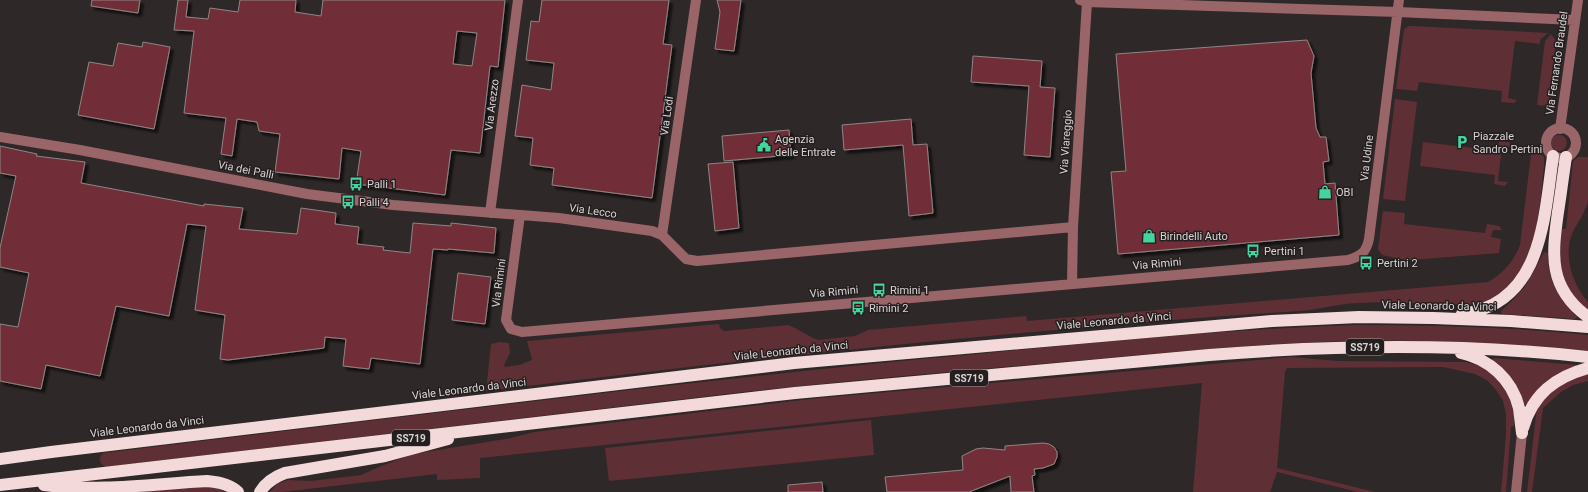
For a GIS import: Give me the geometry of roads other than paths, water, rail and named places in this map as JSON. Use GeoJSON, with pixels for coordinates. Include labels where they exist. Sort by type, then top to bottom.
{"type":"FeatureCollection","features":[{"type":"Feature","properties":{"kind":"highway"},"geometry":{"type":"LineString","coordinates":[[1433,318],[1467,313],[1493,306],[1502,300],[1520,281],[1537,246],[1543,225],[1553,156]]}},
{"type":"Feature","properties":{"kind":"highway"},"geometry":{"type":"LineString","coordinates":[[1566,157],[1554,244],[1554,259],[1556,272],[1565,293],[1575,306],[1588,317]]}},
{"type":"Feature","properties":{"kind":"highway","name":"Viale Leonardo da Vinci"},"geometry":{"type":"LineString","coordinates":[[0,459],[802,362],[1272,320],[1359,317],[1433,318],[1511,321],[1588,327]]}},
{"type":"Feature","properties":{"kind":"highway","name":"SS719"},"geometry":{"type":"LineString","coordinates":[[0,485],[795,394],[1209,355],[1273,350],[1382,347],[1524,351],[1588,357]]}},
{"type":"Feature","properties":{"kind":"highway"},"geometry":{"type":"LineString","coordinates":[[1438,348],[1477,357],[1492,366],[1500,374],[1507,382],[1516,398],[1522,433]]}},
{"type":"Feature","properties":{"kind":"highway"},"geometry":{"type":"LineString","coordinates":[[1522,433],[1527,414],[1547,388],[1566,375],[1588,368]]}},
{"type":"Feature","properties":{"kind":"highway"},"geometry":{"type":"LineString","coordinates":[[260,492],[264,485],[270,480],[285,473],[409,451],[477,430]]}},
{"type":"Feature","properties":{"kind":"highway"},"geometry":{"type":"LineString","coordinates":[[0,453],[51,452]]}},
{"type":"Feature","properties":{"kind":"highway"},"geometry":{"type":"LineString","coordinates":[[27,483],[70,489],[100,489],[207,481],[218,482],[229,486],[238,492]]}},
{"type":"Feature","properties":{"kind":"street","name":"Via Arezzo"},"geometry":{"type":"LineString","coordinates":[[490,213],[518,0]]}},
{"type":"Feature","properties":{"kind":"street","name":"Via Lodi"},"geometry":{"type":"LineString","coordinates":[[662,235],[696,0]]}},
{"type":"Feature","properties":{"kind":"street","name":"Via Udine"},"geometry":{"type":"LineString","coordinates":[[1276,266],[1348,260],[1356,257],[1366,250],[1370,232],[1399,0]]}},
{"type":"Feature","properties":{"kind":"street","name":"Via Fernando Braudel"},"geometry":{"type":"LineString","coordinates":[[1560,129],[1578,0]]}},
{"type":"Feature","properties":{"kind":"street"},"geometry":{"type":"LineString","coordinates":[[1083,1],[1575,20]]}},
{"type":"Feature","properties":{"kind":"street","name":"Via Viareggio"},"geometry":{"type":"LineString","coordinates":[[1072,284],[1073,227],[1083,1]]}},
{"type":"Feature","properties":{"kind":"street","name":"Via Fernando Braudel"},"geometry":{"type":"LineString","coordinates":[[1553,156],[1548,150],[1546,142],[1552,132],[1560,129],[1568,131],[1576,141],[1574,150],[1566,157]]}},
{"type":"Feature","properties":{"kind":"street","name":"Via dei Palli"},"geometry":{"type":"LineString","coordinates":[[0,137],[80,150],[307,194],[394,205],[520,215]]}},
{"type":"Feature","properties":{"kind":"street"},"geometry":{"type":"LineString","coordinates":[[1553,156],[1557,158],[1566,157]]}},
{"type":"Feature","properties":{"kind":"street","name":"Via Lecco"},"geometry":{"type":"LineString","coordinates":[[520,215],[560,218],[652,231],[662,235]]}},
{"type":"Feature","properties":{"kind":"street","name":"Via Rimini"},"geometry":{"type":"LineString","coordinates":[[520,215],[506,320],[511,329],[522,332],[1276,266]]}},
{"type":"Feature","properties":{"kind":"street"},"geometry":{"type":"LineString","coordinates":[[662,235],[686,259],[697,261],[1073,227]]}},
{"type":"Feature","properties":{"kind":"street"},"geometry":{"type":"LineString","coordinates":[[1516,492],[1522,433]]}},
{"type":"Feature","properties":{"kind":"place","name":"Piazzale Sandro Pertini"},"geometry":{"type":"Point","coordinates":[1462,142]}},
{"type":"Feature","properties":{"kind":"place","name":"Agenzia delle Entrate"},"geometry":{"type":"Point","coordinates":[764,145]}},
{"type":"Feature","properties":{"kind":"place","name":"Palli 1"},"geometry":{"type":"Point","coordinates":[356,184]}},
{"type":"Feature","properties":{"kind":"place","name":"OBI"},"geometry":{"type":"Point","coordinates":[1325,192]}},
{"type":"Feature","properties":{"kind":"place","name":"Palli 4"},"geometry":{"type":"Point","coordinates":[348,202]}},
{"type":"Feature","properties":{"kind":"place","name":"Birindelli Auto"},"geometry":{"type":"Point","coordinates":[1149,236]}},
{"type":"Feature","properties":{"kind":"place","name":"Pertini 1"},"geometry":{"type":"Point","coordinates":[1253,251]}},
{"type":"Feature","properties":{"kind":"place","name":"Pertini 2"},"geometry":{"type":"Point","coordinates":[1366,263]}},
{"type":"Feature","properties":{"kind":"place","name":"Rimini 1"},"geometry":{"type":"Point","coordinates":[879,290]}},
{"type":"Feature","properties":{"kind":"place","name":"Rimini 2"},"geometry":{"type":"Point","coordinates":[858,308]}}]}
